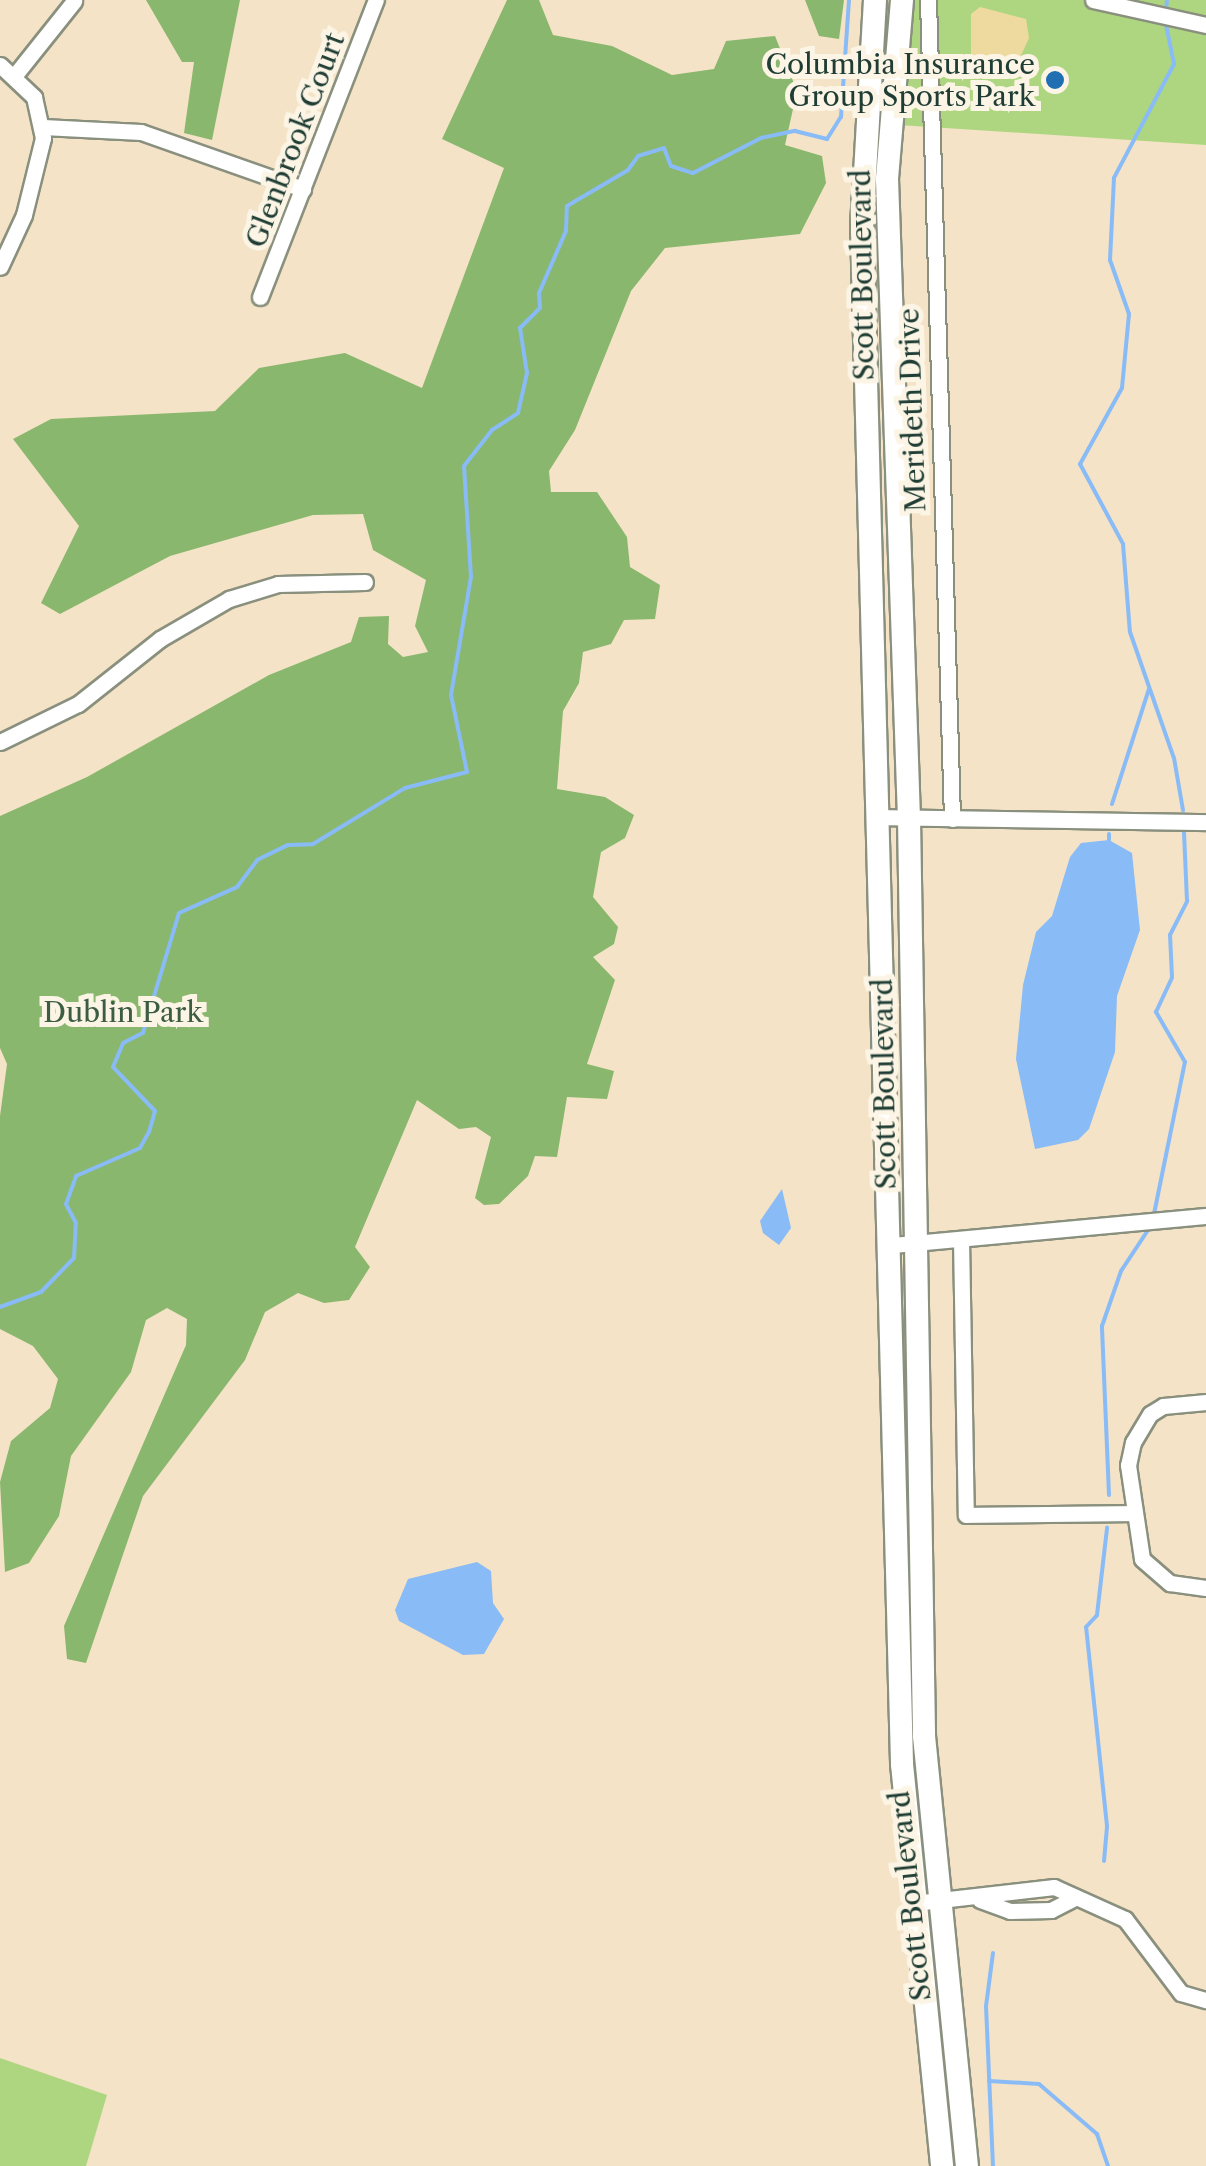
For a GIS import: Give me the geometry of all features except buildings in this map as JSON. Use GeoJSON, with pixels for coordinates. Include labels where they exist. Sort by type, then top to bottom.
{"type":"FeatureCollection","features":[{"type":"Feature","properties":{"kind":"main road","name":"Scott Boulevard"},"geometry":{"type":"LineString","coordinates":[[876,0],[862,225],[882,817],[902,1764],[942,2166]]}},
{"type":"Feature","properties":{"kind":"main road","name":"Scott Boulevard"},"geometry":{"type":"LineString","coordinates":[[902,0],[887,179],[909,818],[924,1736],[967,2166]]}},
{"type":"Feature","properties":{"kind":"street","name":"Glenbrook Court"},"geometry":{"type":"LineString","coordinates":[[260,297],[376,0]]}},
{"type":"Feature","properties":{"kind":"street","name":"Merideth Drive"},"geometry":{"type":"LineString","coordinates":[[928,0],[952,819]]}},
{"type":"Feature","properties":{"kind":"street"},"geometry":{"type":"LineString","coordinates":[[1093,0],[1150,16],[1206,25]]}},
{"type":"Feature","properties":{"kind":"street"},"geometry":{"type":"LineString","coordinates":[[15,75],[74,1]]}},
{"type":"Feature","properties":{"kind":"street"},"geometry":{"type":"LineString","coordinates":[[0,65],[15,75],[34,98],[43,127],[24,215],[0,267]]}},
{"type":"Feature","properties":{"kind":"street"},"geometry":{"type":"LineString","coordinates":[[43,127],[141,132],[303,188]]}},
{"type":"Feature","properties":{"kind":"street"},"geometry":{"type":"LineString","coordinates":[[0,742],[78,704],[160,639],[228,599],[278,584],[366,582]]}},
{"type":"Feature","properties":{"kind":"street"},"geometry":{"type":"LineString","coordinates":[[882,817],[1206,822]]}},
{"type":"Feature","properties":{"kind":"street"},"geometry":{"type":"LineString","coordinates":[[892,1245],[1206,1216]]}},
{"type":"Feature","properties":{"kind":"street"},"geometry":{"type":"LineString","coordinates":[[960,1239],[966,1516],[1132,1513]]}},
{"type":"Feature","properties":{"kind":"street"},"geometry":{"type":"LineString","coordinates":[[1206,1402],[1163,1406],[1141,1424],[1128,1465],[1134,1540],[1152,1572],[1170,1583],[1206,1588]]}},
{"type":"Feature","properties":{"kind":"street"},"geometry":{"type":"LineString","coordinates":[[914,1903],[980,1900],[1010,1911],[1050,1910],[1076,1897],[1125,1918],[1181,1993],[1206,2000]]}},
{"type":"Feature","properties":{"kind":"green space"},"geometry":{"type":"Polygon","coordinates":[[[146,0],[240,0],[212,140],[184,133],[194,62],[182,62],[146,0]]]}},
{"type":"Feature","properties":{"kind":"green space","name":"Dublin Park"},"geometry":{"type":"Polygon","coordinates":[[[507,0],[539,0],[553,35],[612,46],[672,75],[714,69],[726,41],[775,36],[797,91],[785,145],[822,156],[826,183],[800,234],[665,248],[631,291],[575,430],[549,471],[551,492],[597,492],[627,537],[630,567],[660,585],[655,619],[624,620],[611,644],[583,652],[579,683],[563,711],[557,789],[605,797],[634,815],[625,838],[601,852],[593,897],[618,927],[614,944],[593,957],[615,980],[587,1064],[614,1071],[607,1099],[567,1097],[557,1157],[535,1156],[528,1176],[499,1204],[484,1205],[475,1198],[491,1137],[476,1127],[459,1129],[417,1100],[355,1247],[370,1267],[349,1300],[324,1303],[298,1293],[265,1312],[245,1360],[143,1496],[86,1663],[67,1659],[64,1626],[186,1345],[187,1319],[167,1308],[146,1320],[131,1372],[71,1456],[59,1516],[29,1563],[5,1572],[0,1482],[11,1441],[50,1408],[58,1379],[33,1346],[0,1329],[0,1116],[7,1064],[0,1048],[0,816],[87,777],[269,675],[351,642],[359,617],[389,616],[388,644],[403,657],[428,652],[415,626],[426,580],[373,550],[363,514],[313,515],[170,556],[60,614],[41,603],[79,526],[13,439],[51,419],[215,411],[259,368],[345,353],[422,388],[504,168],[442,139],[507,0]]]}},
{"type":"Feature","properties":{"kind":"green space"},"geometry":{"type":"Polygon","coordinates":[[[805,0],[844,0],[839,39],[819,36],[805,0]]]}},
{"type":"Feature","properties":{"kind":"green space","name":"Columbia Insurance Group Sports Park"},"geometry":{"type":"Polygon","coordinates":[[[913,0],[1206,0],[1206,145],[899,125],[913,0]]]}},
{"type":"Feature","properties":{"kind":"green space"},"geometry":{"type":"Polygon","coordinates":[[[0,2058],[107,2095],[86,2166],[0,2166],[0,2058]]]}},
{"type":"Feature","properties":{"kind":"sand"},"geometry":{"type":"Polygon","coordinates":[[[980,7],[1026,19],[1029,38],[1018,62],[990,69],[971,58],[971,14],[980,7]]]}},
{"type":"Feature","properties":{"kind":"water"},"geometry":{"type":"Polygon","coordinates":[[[1109,840],[1132,853],[1140,930],[1117,996],[1115,1052],[1089,1129],[1078,1140],[1035,1149],[1016,1059],[1023,985],[1036,932],[1052,916],[1070,857],[1081,843],[1109,840]]]}},
{"type":"Feature","properties":{"kind":"water"},"geometry":{"type":"Polygon","coordinates":[[[782,1189],[791,1228],[779,1245],[763,1233],[760,1221],[782,1189]]]}},
{"type":"Feature","properties":{"kind":"water"},"geometry":{"type":"Polygon","coordinates":[[[477,1562],[491,1571],[493,1603],[504,1619],[484,1654],[463,1655],[399,1621],[395,1610],[408,1579],[477,1562]]]}},
{"type":"Feature","properties":{"kind":"waterway"},"geometry":{"type":"LineString","coordinates":[[0,1307],[41,1292],[74,1258],[76,1223],[66,1204],[76,1176],[140,1148],[149,1132],[155,1111],[113,1067],[123,1043],[143,1033],[179,913],[237,887],[257,860],[288,845],[313,844],[405,788],[467,772],[451,695],[471,577],[464,466],[492,430],[518,413],[527,373],[520,328],[540,308],[539,293],[566,231],[567,206],[628,170],[638,156],[664,148],[671,166],[693,173],[761,138],[795,131],[827,139],[841,117],[849,0]]}},
{"type":"Feature","properties":{"kind":"waterway"},"geometry":{"type":"LineString","coordinates":[[1166,11],[1167,0]]}},
{"type":"Feature","properties":{"kind":"waterway"},"geometry":{"type":"LineString","coordinates":[[1165,20],[1174,64],[1114,178],[1110,260],[1129,314],[1122,388],[1080,464],[1123,544],[1130,632],[1174,758],[1183,810]]}},
{"type":"Feature","properties":{"kind":"waterway"},"geometry":{"type":"LineString","coordinates":[[1112,804],[1149,689]]}},
{"type":"Feature","properties":{"kind":"waterway"},"geometry":{"type":"LineString","coordinates":[[1154,1214],[1185,1062],[1156,1012],[1172,977],[1170,935],[1187,901],[1184,832]]}},
{"type":"Feature","properties":{"kind":"waterway"},"geometry":{"type":"LineString","coordinates":[[1109,834],[1109,840]]}},
{"type":"Feature","properties":{"kind":"waterway"},"geometry":{"type":"LineString","coordinates":[[1109,1495],[1102,1326],[1121,1271],[1152,1224]]}},
{"type":"Feature","properties":{"kind":"waterway"},"geometry":{"type":"LineString","coordinates":[[1104,1861],[1107,1826],[1086,1627],[1097,1615],[1107,1528]]}},
{"type":"Feature","properties":{"kind":"waterway"},"geometry":{"type":"LineString","coordinates":[[993,1953],[986,2006],[993,2166]]}},
{"type":"Feature","properties":{"kind":"waterway"},"geometry":{"type":"LineString","coordinates":[[989,2081],[1039,2084],[1097,2134],[1108,2166]]}},
{"type":"Feature","properties":{"kind":"place","name":"Columbia Insurance Group Sports Park"},"geometry":{"type":"Point","coordinates":[1055,80]}}]}
